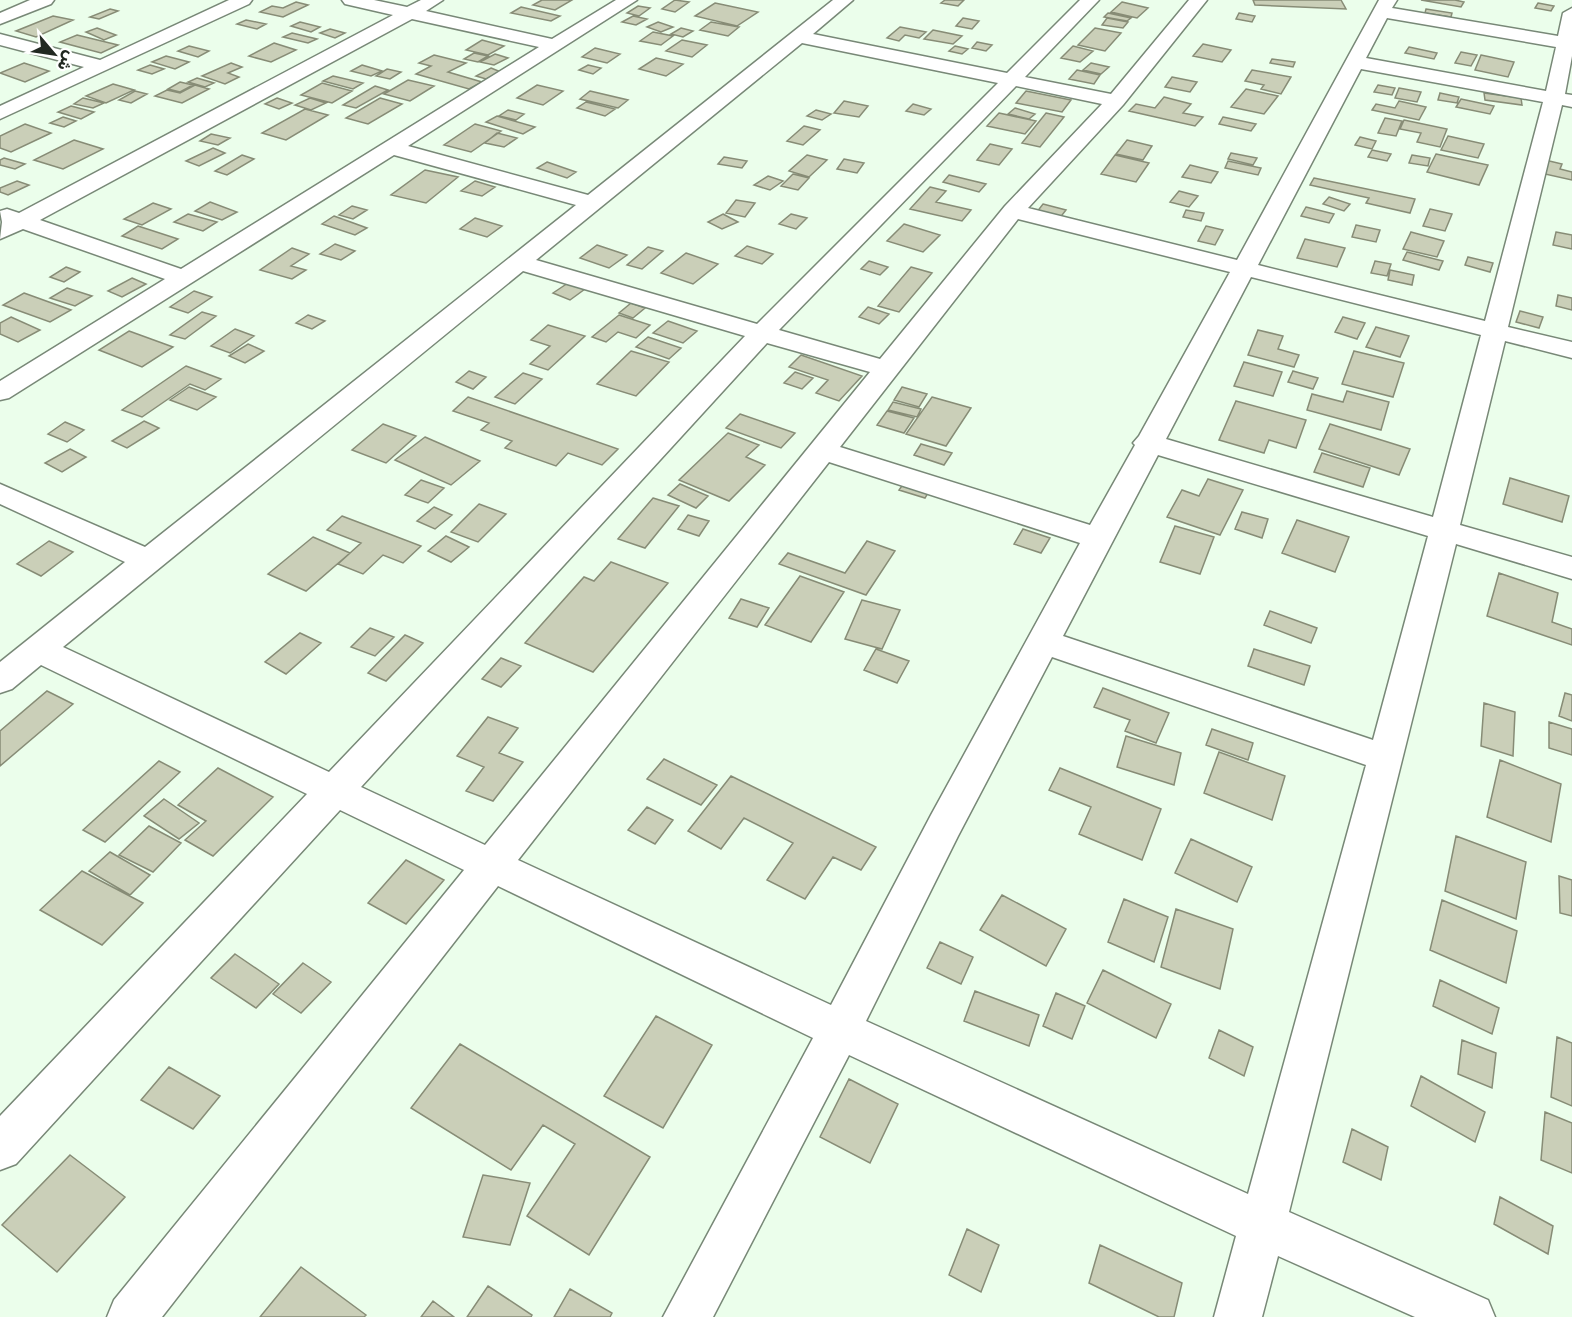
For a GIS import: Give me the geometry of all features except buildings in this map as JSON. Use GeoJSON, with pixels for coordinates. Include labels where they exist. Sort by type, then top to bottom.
{"type":"FeatureCollection","features":[{"type":"Feature","properties":{"kind":"street"},"geometry":{"type":"LineString","coordinates":[[0,19],[45,0]]}},
{"type":"Feature","properties":{"kind":"street"},"geometry":{"type":"LineString","coordinates":[[0,113],[243,0]]}},
{"type":"Feature","properties":{"kind":"street"},"geometry":{"type":"LineString","coordinates":[[351,0],[553,45]]}},
{"type":"Feature","properties":{"kind":"street"},"geometry":{"type":"LineString","coordinates":[[0,232],[10,217],[434,0]]}},
{"type":"Feature","properties":{"kind":"street"},"geometry":{"type":"LineString","coordinates":[[0,392],[628,0]]}},
{"type":"Feature","properties":{"kind":"street"},"geometry":{"type":"LineString","coordinates":[[0,680],[595,203],[844,0]]}},
{"type":"Feature","properties":{"kind":"street"},"geometry":{"type":"LineString","coordinates":[[0,1148],[763,332],[1090,0]]}},
{"type":"Feature","properties":{"kind":"street"},"geometry":{"type":"LineString","coordinates":[[131,1317],[494,864],[820,450],[1013,211],[1116,101],[1198,0]]}},
{"type":"Feature","properties":{"kind":"street"},"geometry":{"type":"LineString","coordinates":[[687,1317],[1147,443],[1385,6],[1569,28],[1563,100],[1495,331],[1442,530],[1386,758],[1238,1317]]}},
{"type":"Feature","properties":{"kind":"street"},"geometry":{"type":"LineString","coordinates":[[801,37],[1013,78],[1116,101]]}},
{"type":"Feature","properties":{"kind":"street"},"geometry":{"type":"LineString","coordinates":[[0,39],[102,66]]}},
{"type":"Feature","properties":{"kind":"street"},"geometry":{"type":"LineString","coordinates":[[1355,62],[1563,100]]}},
{"type":"Feature","properties":{"kind":"street"},"geometry":{"type":"LineString","coordinates":[[390,148],[595,203]]}},
{"type":"Feature","properties":{"kind":"street"},"geometry":{"type":"LineString","coordinates":[[1013,211],[1572,351]]}},
{"type":"Feature","properties":{"kind":"street"},"geometry":{"type":"LineString","coordinates":[[10,217],[183,277]]}},
{"type":"Feature","properties":{"kind":"street"},"geometry":{"type":"LineString","coordinates":[[520,263],[886,369]]}},
{"type":"Feature","properties":{"kind":"street"},"geometry":{"type":"LineString","coordinates":[[1147,443],[1572,568]]}},
{"type":"Feature","properties":{"kind":"street"},"geometry":{"type":"LineString","coordinates":[[820,450],[1097,538]]}},
{"type":"Feature","properties":{"kind":"street"},"geometry":{"type":"LineString","coordinates":[[0,493],[149,561]]}},
{"type":"Feature","properties":{"kind":"street"},"geometry":{"type":"LineString","coordinates":[[1044,642],[1386,758]]}},
{"type":"Feature","properties":{"kind":"street"},"geometry":{"type":"LineString","coordinates":[[38,650],[494,864],[840,1030],[1261,1225],[1471,1317]]}}]}
